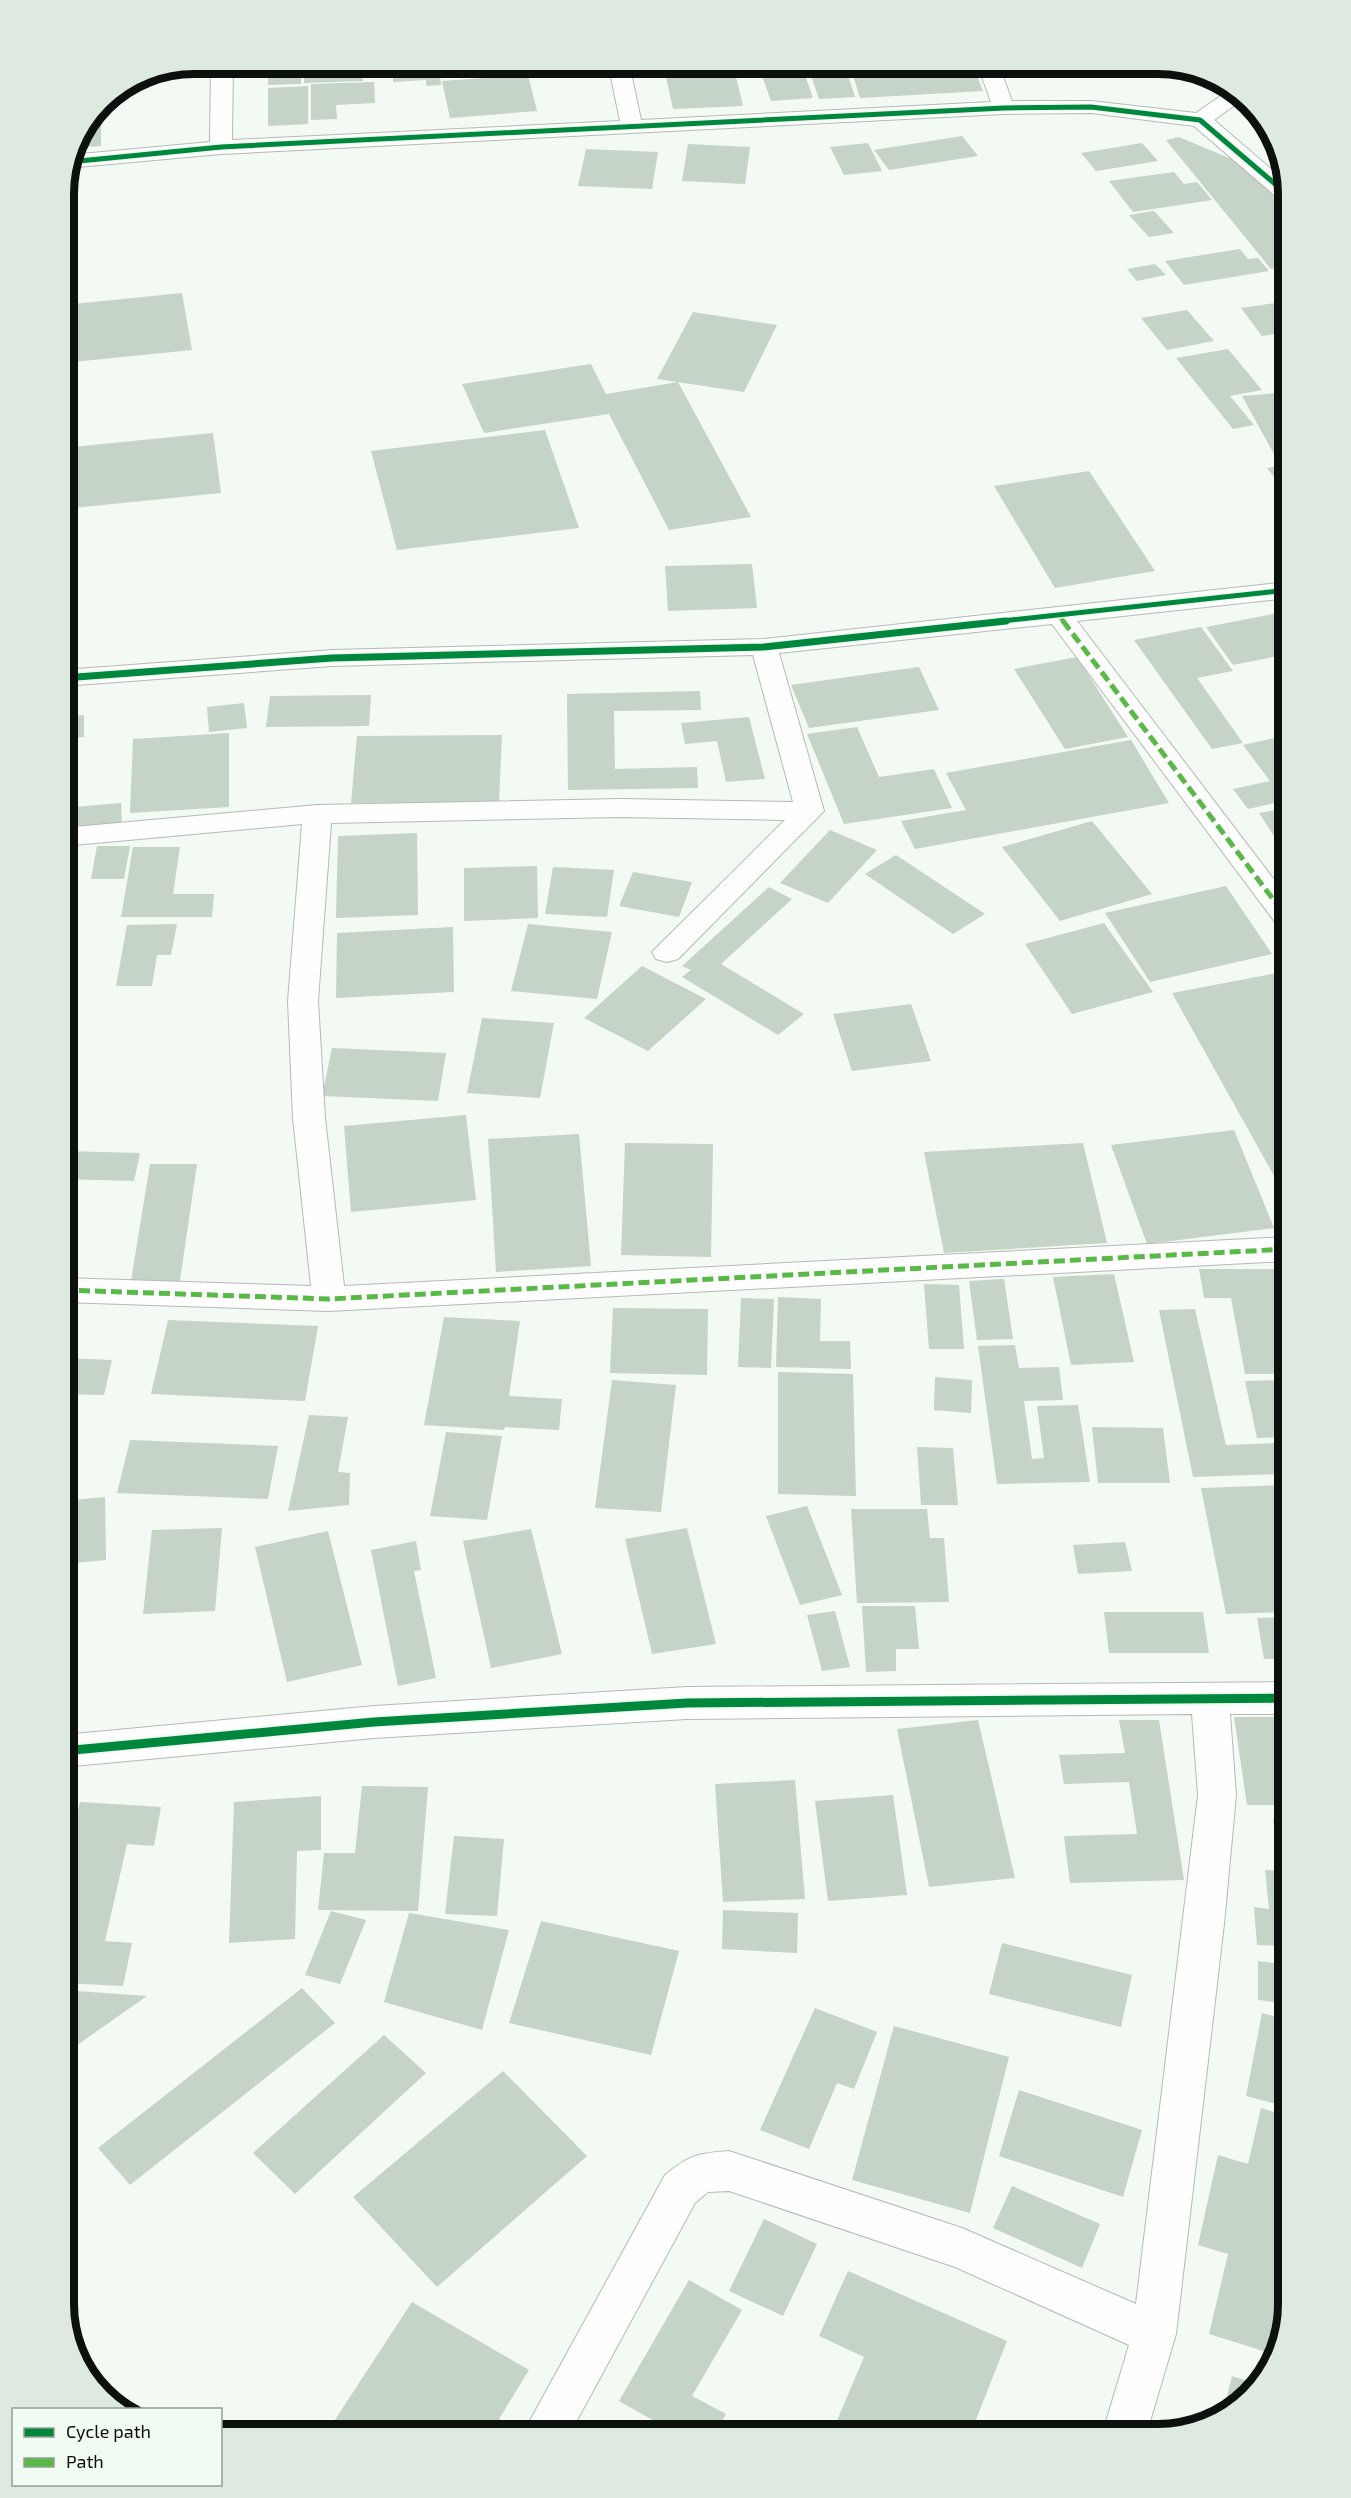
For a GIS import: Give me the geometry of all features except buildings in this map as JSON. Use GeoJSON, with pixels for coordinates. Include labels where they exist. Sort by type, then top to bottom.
{"type":"FeatureCollection","features":[{"type":"Feature","properties":{"kind":"street"},"geometry":{"type":"LineString","coordinates":[[221,147],[222,73]]}},
{"type":"Feature","properties":{"kind":"street"},"geometry":{"type":"LineString","coordinates":[[620,73],[632,127]]}},
{"type":"Feature","properties":{"kind":"street"},"geometry":{"type":"LineString","coordinates":[[991,74],[1004,108]]}},
{"type":"Feature","properties":{"kind":"street"},"geometry":{"type":"LineString","coordinates":[[1200,120],[1229,98]]}},
{"type":"Feature","properties":{"kind":"street"},"geometry":{"type":"LineString","coordinates":[[79,161],[221,147],[1004,108],[1091,107],[1200,120],[1251,160],[1277,184]]}},
{"type":"Feature","properties":{"kind":"street"},"geometry":{"type":"LineString","coordinates":[[74,677],[332,658],[764,647],[1278,591]]}},
{"type":"Feature","properties":{"kind":"street"},"geometry":{"type":"LineString","coordinates":[[1059,615],[1278,906]]}},
{"type":"Feature","properties":{"kind":"street"},"geometry":{"type":"LineString","coordinates":[[764,647],[810,811]]}},
{"type":"Feature","properties":{"kind":"street"},"geometry":{"type":"LineString","coordinates":[[74,836],[317,814],[620,808],[810,811]]}},
{"type":"Feature","properties":{"kind":"street"},"geometry":{"type":"LineString","coordinates":[[667,952],[810,811]]}},
{"type":"Feature","properties":{"kind":"street"},"geometry":{"type":"LineString","coordinates":[[317,814],[303,1001],[309,1118],[329,1299]]}},
{"type":"Feature","properties":{"kind":"street"},"geometry":{"type":"LineString","coordinates":[[73,1290],[329,1299],[1278,1250]]}},
{"type":"Feature","properties":{"kind":"street"},"geometry":{"type":"LineString","coordinates":[[73,1750],[374,1722],[687,1703],[1278,1698]]}},
{"type":"Feature","properties":{"kind":"street"},"geometry":{"type":"LineString","coordinates":[[1127,2424],[1154,2334],[1203,1936],[1217,1795],[1210,1699]]}},
{"type":"Feature","properties":{"kind":"street"},"geometry":{"type":"LineString","coordinates":[[550,2424],[680,2189],[699,2173],[729,2171],[962,2248],[1154,2334]]}},
{"type":"Feature","properties":{"kind":"marked path"},"geometry":{"type":"LineString","coordinates":[[1059,615],[1278,906]]}},
{"type":"Feature","properties":{"kind":"marked path"},"geometry":{"type":"LineString","coordinates":[[73,1290],[329,1299],[1278,1250]]}},
{"type":"Feature","properties":{"kind":"cycle path"},"geometry":{"type":"LineString","coordinates":[[79,161],[221,147],[1004,108],[1091,107],[1200,120],[1277,185]]}},
{"type":"Feature","properties":{"kind":"cycle path"},"geometry":{"type":"LineString","coordinates":[[74,677],[332,658],[764,647],[1278,591]]}},
{"type":"Feature","properties":{"kind":"cycle path"},"geometry":{"type":"LineString","coordinates":[[73,1750],[374,1722],[687,1703],[1278,1698]]}}]}
